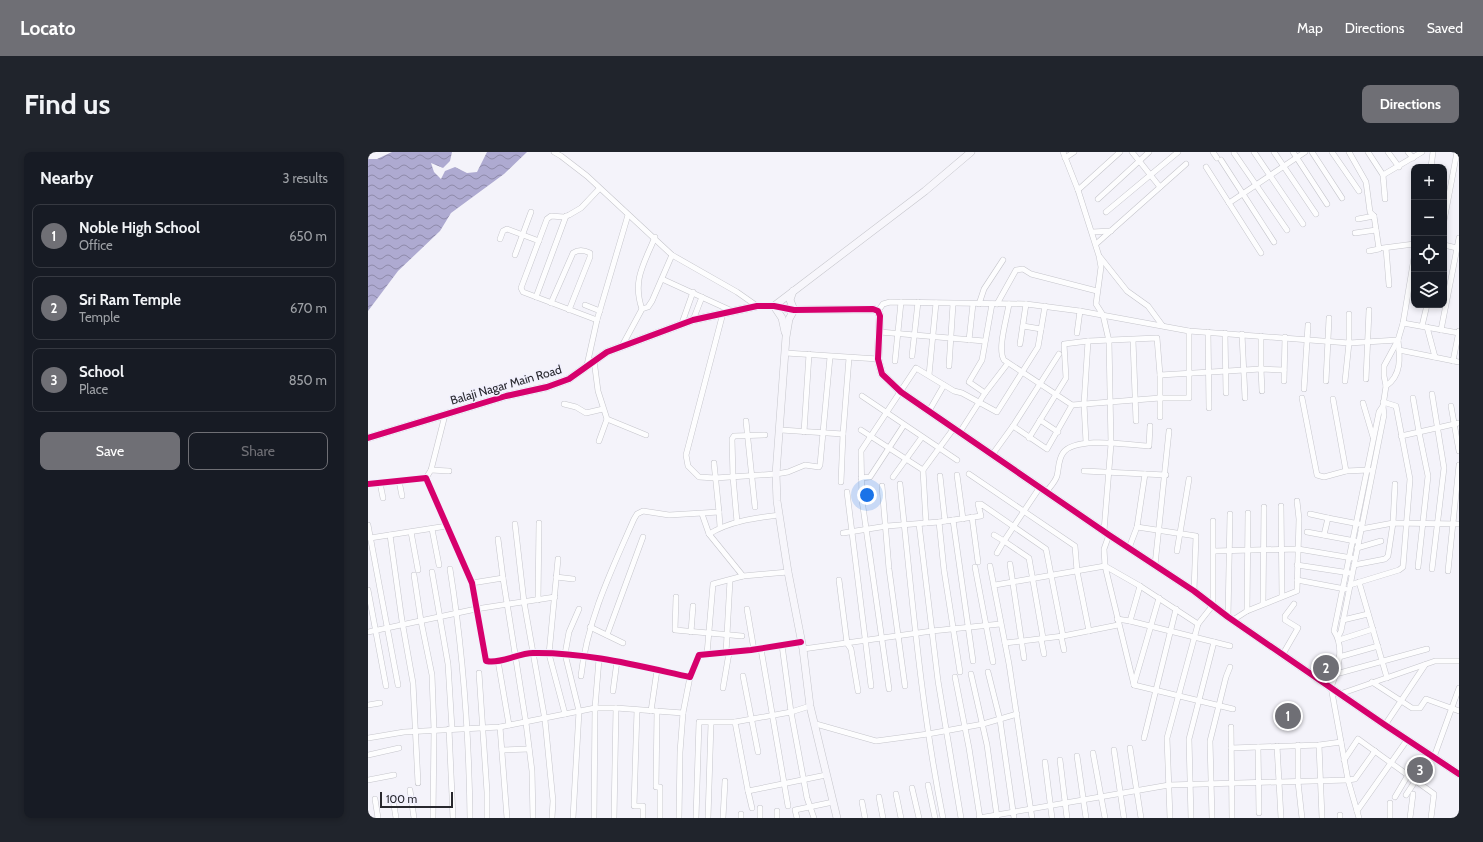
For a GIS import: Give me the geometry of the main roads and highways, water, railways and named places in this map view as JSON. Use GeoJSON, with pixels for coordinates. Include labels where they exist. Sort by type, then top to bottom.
{"type":"FeatureCollection","features":[{"type":"Feature","properties":{"kind":"water"},"geometry":{"type":"Polygon","coordinates":[[[392,152],[452,152],[450,161],[443,168],[431,163],[434,172],[441,179],[445,171],[455,167],[467,173],[477,172],[487,152],[527,152],[504,174],[451,213],[440,231],[398,271],[368,311],[368,159],[377,159],[392,152]]]}},
{"type":"Feature","properties":{"kind":"place","name":"Sri Ram Temple"},"geometry":{"type":"Point","coordinates":[1326,668]}},
{"type":"Feature","properties":{"kind":"place","name":"Noble High School"},"geometry":{"type":"Point","coordinates":[1288,716]}},
{"type":"Feature","properties":{"kind":"place","name":"School"},"geometry":{"type":"Point","coordinates":[1420,770]}}]}
